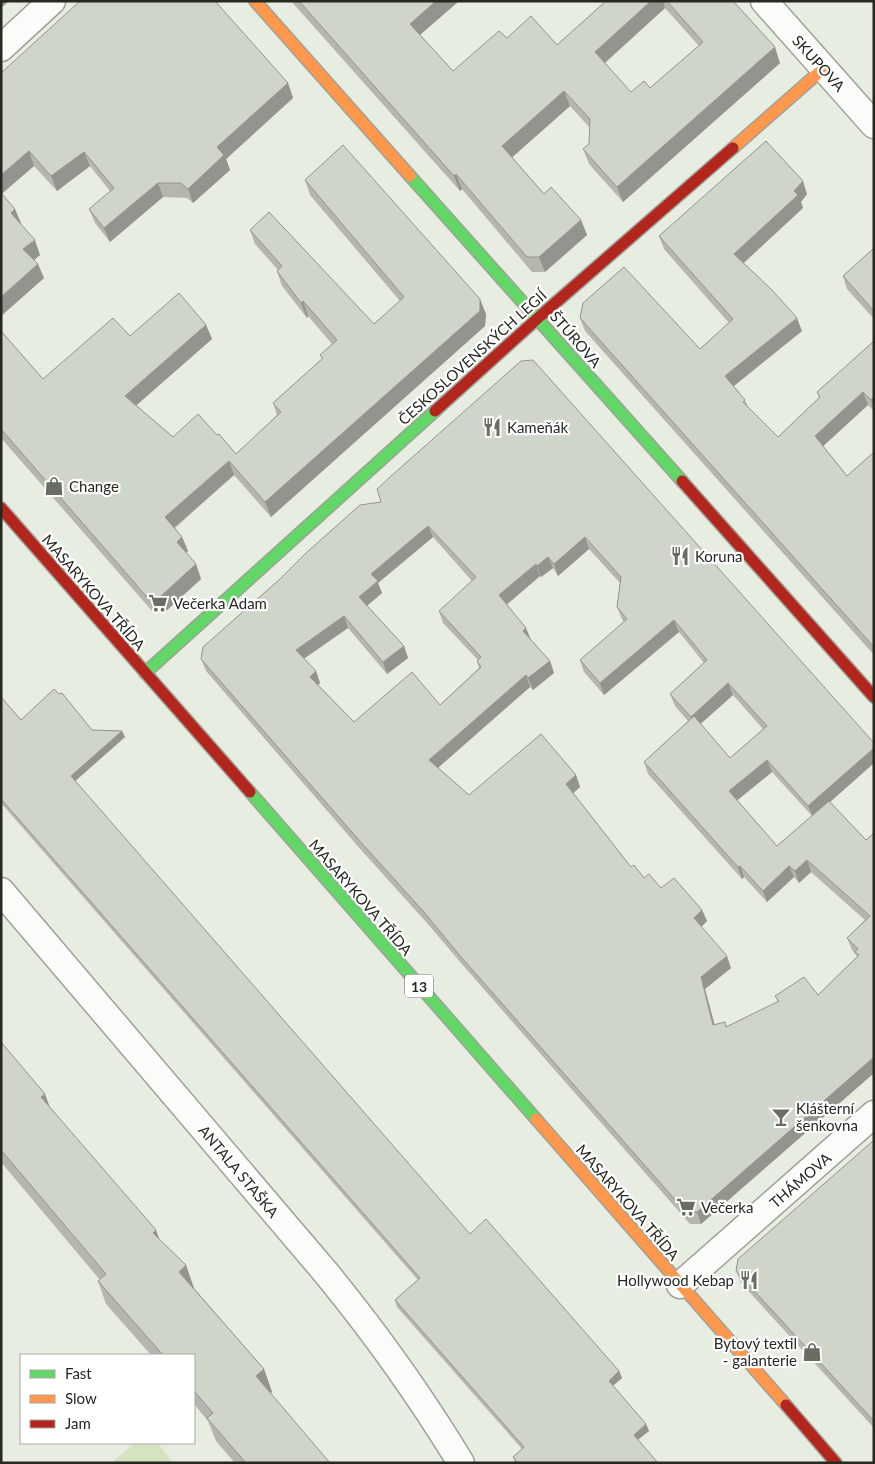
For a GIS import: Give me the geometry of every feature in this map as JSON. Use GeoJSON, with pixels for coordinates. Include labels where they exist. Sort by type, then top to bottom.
{"type":"FeatureCollection","features":[{"type":"Feature","properties":{"kind":"street"},"geometry":{"type":"LineString","coordinates":[[1,48],[52,1]]}},
{"type":"Feature","properties":{"kind":"street","name":"ŠTÚROVA"},"geometry":{"type":"LineString","coordinates":[[255,1],[874,697]]}},
{"type":"Feature","properties":{"kind":"street","name":"SKUPOVA"},"geometry":{"type":"LineString","coordinates":[[764,1],[874,125]]}},
{"type":"Feature","properties":{"kind":"street","name":"ČESKOSLOVENSKÝCH LEGIÍ"},"geometry":{"type":"LineString","coordinates":[[145,672],[538,318],[824,68]]}},
{"type":"Feature","properties":{"kind":"street","name":"MASARYKOVA TŘÍDA"},"geometry":{"type":"LineString","coordinates":[[1,508],[836,1463]]}},
{"type":"Feature","properties":{"kind":"street","name":"ANTALA STAŠKA"},"geometry":{"type":"LineString","coordinates":[[1,891],[333,1281],[432,1416],[461,1463]]}},
{"type":"Feature","properties":{"kind":"street","name":"THÁMOVA"},"geometry":{"type":"LineString","coordinates":[[680,1285],[874,1114]]}},
{"type":"Feature","properties":{"kind":"green space"},"geometry":{"type":"Polygon","coordinates":[[[134,1444],[159,1444],[173,1463],[111,1463],[134,1444]]]}},
{"type":"Feature","properties":{"kind":"building"},"geometry":{"type":"Polygon","coordinates":[[[80,1],[215,1],[288,83],[217,147],[224,155],[188,189],[181,183],[158,183],[104,228],[89,209],[114,188],[84,152],[51,176],[29,151],[1,175],[1,73],[80,1]]]}},
{"type":"Feature","properties":{"kind":"building"},"geometry":{"type":"Polygon","coordinates":[[[299,1],[436,1],[410,24],[453,71],[499,31],[507,38],[531,16],[557,45],[606,1],[651,1],[595,52],[631,92],[644,81],[650,88],[703,42],[667,1],[733,1],[775,47],[617,187],[583,149],[589,144],[590,119],[564,91],[502,146],[544,194],[551,187],[581,220],[539,257],[527,257],[456,174],[454,176],[299,1]]]}},
{"type":"Feature","properties":{"kind":"building"},"geometry":{"type":"Polygon","coordinates":[[[766,141],[803,181],[794,191],[798,195],[734,254],[772,290],[797,318],[725,376],[745,400],[743,402],[778,437],[820,397],[817,392],[874,341],[874,397],[871,400],[863,392],[815,436],[847,476],[874,452],[874,647],[580,318],[583,303],[624,267],[700,349],[733,319],[659,236],[766,141]]]}},
{"type":"Feature","properties":{"kind":"building"},"geometry":{"type":"Polygon","coordinates":[[[343,145],[480,299],[480,311],[265,502],[229,461],[165,517],[182,537],[177,542],[196,564],[160,597],[146,596],[1,429],[1,331],[43,379],[113,318],[130,336],[179,293],[206,325],[125,396],[173,437],[198,414],[236,454],[281,412],[273,403],[323,358],[320,355],[337,340],[303,301],[301,303],[277,271],[282,266],[250,230],[269,212],[374,324],[404,297],[305,180],[343,145]]]}},
{"type":"Feature","properties":{"kind":"building"},"geometry":{"type":"Polygon","coordinates":[[[1,193],[15,209],[11,213],[35,240],[23,249],[38,264],[1,297],[1,193]]]}},
{"type":"Feature","properties":{"kind":"building"},"geometry":{"type":"Polygon","coordinates":[[[874,248],[874,311],[843,276],[874,248]]]}},
{"type":"Feature","properties":{"kind":"building"},"geometry":{"type":"Polygon","coordinates":[[[533,360],[874,743],[874,748],[808,806],[767,760],[729,791],[777,846],[829,801],[866,840],[874,833],[874,1057],[697,1212],[686,1212],[201,659],[203,647],[360,505],[381,502],[377,489],[521,361],[533,360]],[[428,526],[371,574],[378,581],[359,597],[404,646],[383,662],[344,616],[296,650],[316,671],[310,677],[354,722],[412,672],[440,705],[481,667],[477,661],[481,657],[439,611],[476,577],[428,526]],[[585,537],[554,564],[548,557],[537,566],[536,564],[499,595],[526,628],[523,631],[550,661],[528,678],[526,675],[429,760],[469,795],[541,734],[576,775],[566,784],[631,867],[634,865],[644,878],[649,874],[661,888],[674,878],[702,910],[694,918],[727,956],[701,977],[713,1025],[725,1022],[726,1027],[779,1001],[775,996],[804,977],[818,995],[859,955],[855,952],[858,949],[847,938],[870,916],[807,860],[795,871],[789,866],[763,891],[740,866],[738,867],[644,762],[694,716],[730,758],[767,726],[728,683],[691,717],[670,694],[707,660],[674,620],[600,683],[580,660],[627,619],[617,607],[621,577],[585,537]]]}},
{"type":"Feature","properties":{"kind":"building"},"geometry":{"type":"Polygon","coordinates":[[[54,689],[59,694],[62,693],[92,730],[122,731],[71,776],[470,1234],[486,1219],[619,1371],[609,1381],[646,1424],[634,1435],[658,1463],[518,1463],[513,1457],[524,1447],[395,1300],[420,1278],[1,799],[1,697],[21,720],[54,689]]]}},
{"type":"Feature","properties":{"kind":"building"},"geometry":{"type":"Polygon","coordinates":[[[1,1042],[45,1094],[41,1097],[156,1230],[153,1233],[186,1265],[179,1272],[264,1369],[256,1376],[330,1463],[246,1463],[207,1418],[213,1413],[195,1392],[195,1354],[162,1354],[98,1281],[106,1274],[1,1150],[1,1042]]]}},
{"type":"Feature","properties":{"kind":"building"},"geometry":{"type":"Polygon","coordinates":[[[874,1140],[874,1421],[736,1271],[738,1259],[874,1140]]]}},
{"type":"Feature","properties":{"kind":"traffic: fast"},"geometry":{"type":"LineString","coordinates":[[410,176],[682,481]]}},
{"type":"Feature","properties":{"kind":"traffic: fast"},"geometry":{"type":"LineString","coordinates":[[145,673],[435,411]]}},
{"type":"Feature","properties":{"kind":"traffic: fast"},"geometry":{"type":"LineString","coordinates":[[250,792],[536,1119]]}},
{"type":"Feature","properties":{"kind":"traffic: slow"},"geometry":{"type":"LineString","coordinates":[[255,1],[410,176]]}},
{"type":"Feature","properties":{"kind":"traffic: slow"},"geometry":{"type":"LineString","coordinates":[[733,148],[824,68]]}},
{"type":"Feature","properties":{"kind":"traffic: slow"},"geometry":{"type":"LineString","coordinates":[[536,1119],[786,1405]]}},
{"type":"Feature","properties":{"kind":"traffic: jam"},"geometry":{"type":"LineString","coordinates":[[435,411],[538,318],[733,148]]}},
{"type":"Feature","properties":{"kind":"traffic: jam"},"geometry":{"type":"LineString","coordinates":[[682,481],[874,697]]}},
{"type":"Feature","properties":{"kind":"traffic: jam"},"geometry":{"type":"LineString","coordinates":[[1,508],[250,792]]}},
{"type":"Feature","properties":{"kind":"traffic: jam"},"geometry":{"type":"LineString","coordinates":[[786,1405],[836,1463]]}},
{"type":"Feature","properties":{"kind":"place","name":"Kameňák"},"geometry":{"type":"Point","coordinates":[492,427]}},
{"type":"Feature","properties":{"kind":"place","name":"Change"},"geometry":{"type":"Point","coordinates":[54,486]}},
{"type":"Feature","properties":{"kind":"place","name":"Koruna"},"geometry":{"type":"Point","coordinates":[680,556]}},
{"type":"Feature","properties":{"kind":"place","name":"Večerka Adam"},"geometry":{"type":"Point","coordinates":[158,603]}},
{"type":"Feature","properties":{"kind":"place","name":"Klášterní šenkovna"},"geometry":{"type":"Point","coordinates":[781,1117]}},
{"type":"Feature","properties":{"kind":"place","name":"Večerka"},"geometry":{"type":"Point","coordinates":[686,1207]}},
{"type":"Feature","properties":{"kind":"place","name":"Hollywood Kebap"},"geometry":{"type":"Point","coordinates":[749,1280]}},
{"type":"Feature","properties":{"kind":"place","name":"Bytový textil - galanterie"},"geometry":{"type":"Point","coordinates":[812,1352]}}]}
